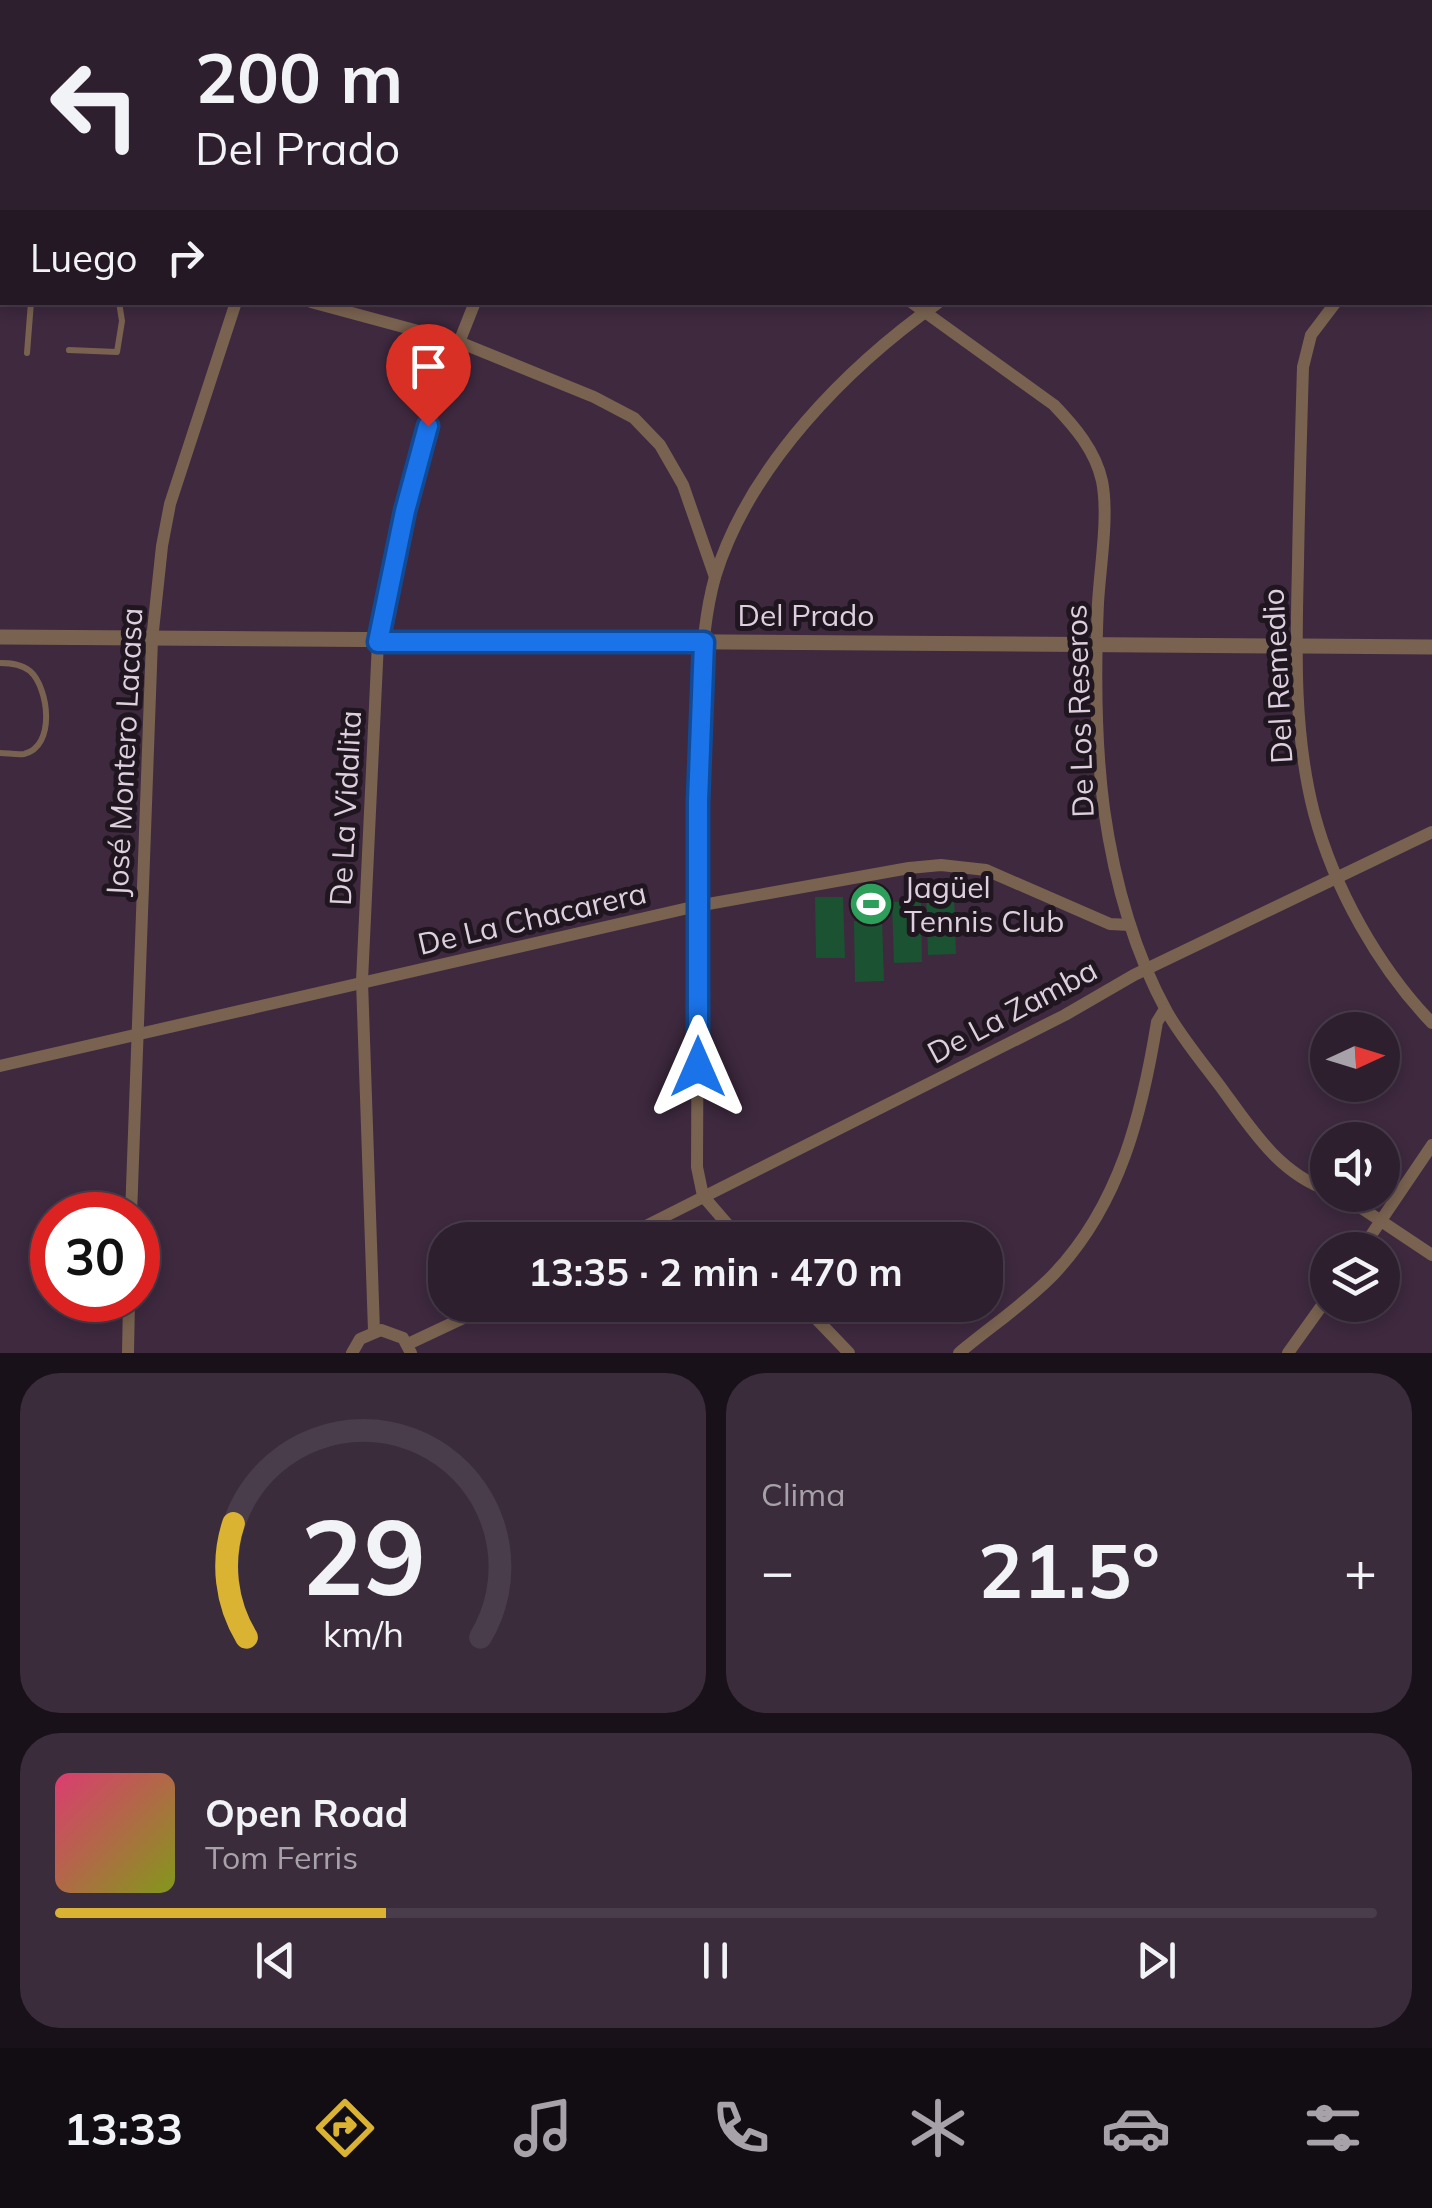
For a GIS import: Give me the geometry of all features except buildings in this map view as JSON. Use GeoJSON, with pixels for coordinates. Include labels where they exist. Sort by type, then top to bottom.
{"type":"FeatureCollection","features":[{"type":"Feature","properties":{"kind":"street","name":"José Montero Lacasa"},"geometry":{"type":"LineString","coordinates":[[132,1192],[152,640],[162,546],[170,504],[235,305]]}},
{"type":"Feature","properties":{"kind":"street"},"geometry":{"type":"LineString","coordinates":[[323,305],[459,342],[594,397],[634,418],[660,445],[683,485],[715,578]]}},
{"type":"Feature","properties":{"kind":"street","name":"De La Vidalita"},"geometry":{"type":"LineString","coordinates":[[374,1331],[362,981],[378,642],[420,453],[474,305]]}},
{"type":"Feature","properties":{"kind":"street","name":"Del Remedio"},"geometry":{"type":"LineString","coordinates":[[1334,305],[1312,335],[1303,367],[1296,646],[1306,772],[1315,816],[1339,879],[1397,982],[1432,1023]]}},
{"type":"Feature","properties":{"kind":"street"},"geometry":{"type":"LineString","coordinates":[[725,1222],[702,1196],[697,1167],[700,698],[715,578],[749,505],[789,441],[844,380],[925,307]]}},
{"type":"Feature","properties":{"kind":"street","name":"De Los Reseros"},"geometry":{"type":"LineString","coordinates":[[925,307],[1054,405],[1072,423],[1094,456],[1104,492],[1096,644],[1099,761],[1112,859],[1130,925],[1165,1009],[1251,1128],[1286,1168],[1310,1183]]}},
{"type":"Feature","properties":{"kind":"street","name":"Del Prado"},"geometry":{"type":"LineString","coordinates":[[0,637],[1432,647]]}},
{"type":"Feature","properties":{"kind":"street","name":"De La Zamba"},"geometry":{"type":"LineString","coordinates":[[652,1222],[1065,1015],[1148,969],[1432,832]]}},
{"type":"Feature","properties":{"kind":"street","name":"De La Chacarera"},"geometry":{"type":"LineString","coordinates":[[0,1066],[697,906],[910,868],[965,866],[1014,881],[1110,924],[1130,925]]}},
{"type":"Feature","properties":{"kind":"street"},"geometry":{"type":"LineString","coordinates":[[960,1353],[1050,1278],[1097,1218],[1130,1144],[1157,1022],[1165,1009]]}},
{"type":"Feature","properties":{"kind":"street"},"geometry":{"type":"LineString","coordinates":[[1374,1232],[1432,1144]]}},
{"type":"Feature","properties":{"kind":"street"},"geometry":{"type":"LineString","coordinates":[[1369,1212],[1432,1255]]}},
{"type":"Feature","properties":{"kind":"street"},"geometry":{"type":"LineString","coordinates":[[128,1353],[129,1322]]}},
{"type":"Feature","properties":{"kind":"street"},"geometry":{"type":"LineString","coordinates":[[352,1353],[360,1338],[374,1331],[389,1330],[409,1349],[460,1322]]}},
{"type":"Feature","properties":{"kind":"street"},"geometry":{"type":"LineString","coordinates":[[819,1322],[849,1353]]}},
{"type":"Feature","properties":{"kind":"street"},"geometry":{"type":"LineString","coordinates":[[1288,1353],[1310,1322]]}},
{"type":"Feature","properties":{"kind":"lane"},"geometry":{"type":"LineString","coordinates":[[27,353],[31,305]]}},
{"type":"Feature","properties":{"kind":"lane"},"geometry":{"type":"LineString","coordinates":[[69,350],[117,352],[122,321],[119,305]]}},
{"type":"Feature","properties":{"kind":"lane"},"geometry":{"type":"LineString","coordinates":[[0,663],[18,664],[31,672],[45,699],[44,734],[36,747],[26,754],[0,753]]}},
{"type":"Feature","properties":{"kind":"green space"},"geometry":{"type":"Polygon","coordinates":[[[926,894],[954,894],[956,954],[928,955],[926,894]]]}},
{"type":"Feature","properties":{"kind":"green space"},"geometry":{"type":"Polygon","coordinates":[[[815,897],[843,897],[845,958],[816,958],[815,897]]]}},
{"type":"Feature","properties":{"kind":"green space"},"geometry":{"type":"Polygon","coordinates":[[[892,902],[921,902],[922,962],[894,963],[892,902]]]}},
{"type":"Feature","properties":{"kind":"green space"},"geometry":{"type":"Polygon","coordinates":[[[882,920],[884,981],[855,982],[854,921],[882,920]]]}},
{"type":"Feature","properties":{"kind":"place","name":"Jagüel Tennis Club"},"geometry":{"type":"Point","coordinates":[871,904]}},
{"type":"Feature","properties":{"kind":"route"},"geometry":{"type":"LineString","coordinates":[[428,426],[405,511],[378,642],[704,642],[698,802],[698,1067]]}}]}
